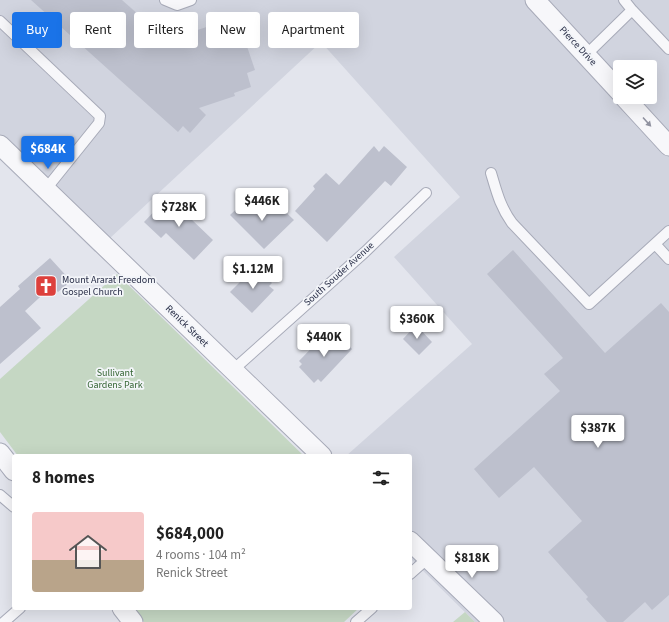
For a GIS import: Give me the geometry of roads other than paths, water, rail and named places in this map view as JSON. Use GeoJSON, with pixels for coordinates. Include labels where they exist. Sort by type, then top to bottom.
{"type":"FeatureCollection","features":[{"type":"Feature","properties":{"kind":"street","name":"Pierce Drive"},"geometry":{"type":"LineString","coordinates":[[535,0],[613,84]]}},
{"type":"Feature","properties":{"kind":"street"},"geometry":{"type":"LineString","coordinates":[[630,104],[669,146]]}},
{"type":"Feature","properties":{"kind":"street","name":"Renick Street"},"geometry":{"type":"LineString","coordinates":[[0,145],[320,454]]}},
{"type":"Feature","properties":{"kind":"street"},"geometry":{"type":"LineString","coordinates":[[0,453],[12,468]]}},
{"type":"Feature","properties":{"kind":"street"},"geometry":{"type":"LineString","coordinates":[[412,543],[494,622]]}},
{"type":"Feature","properties":{"kind":"street"},"geometry":{"type":"LineString","coordinates":[[124,610],[133,622]]}},
{"type":"Feature","properties":{"kind":"lane"},"geometry":{"type":"LineString","coordinates":[[165,0],[177,5],[191,0]]}},
{"type":"Feature","properties":{"kind":"lane"},"geometry":{"type":"LineString","coordinates":[[624,0],[669,49]]}},
{"type":"Feature","properties":{"kind":"lane"},"geometry":{"type":"LineString","coordinates":[[586,55],[632,10]]}},
{"type":"Feature","properties":{"kind":"lane"},"geometry":{"type":"LineString","coordinates":[[0,21],[100,116],[98,123],[46,189]]}},
{"type":"Feature","properties":{"kind":"lane"},"geometry":{"type":"LineString","coordinates":[[491,173],[501,204],[512,223],[589,304],[669,231]]}},
{"type":"Feature","properties":{"kind":"lane","name":"South Souder Avenue"},"geometry":{"type":"LineString","coordinates":[[233,370],[365,252],[426,193]]}},
{"type":"Feature","properties":{"kind":"lane"},"geometry":{"type":"LineString","coordinates":[[655,244],[669,259]]}},
{"type":"Feature","properties":{"kind":"lane"},"geometry":{"type":"LineString","coordinates":[[0,495],[12,505]]}},
{"type":"Feature","properties":{"kind":"lane"},"geometry":{"type":"LineString","coordinates":[[412,572],[428,558]]}},
{"type":"Feature","properties":{"kind":"lane"},"geometry":{"type":"LineString","coordinates":[[4,622],[18,610]]}},
{"type":"Feature","properties":{"kind":"lane"},"geometry":{"type":"LineString","coordinates":[[356,622],[370,610]]}},
{"type":"Feature","properties":{"kind":"place","name":"Mount Ararat Freedom Gospel Church"},"geometry":{"type":"Point","coordinates":[46,286]}},
{"type":"Feature","properties":{"kind":"park label","name":"Sullivant Gardens Park"},"geometry":{"type":"Point","coordinates":[115,378]}}]}
